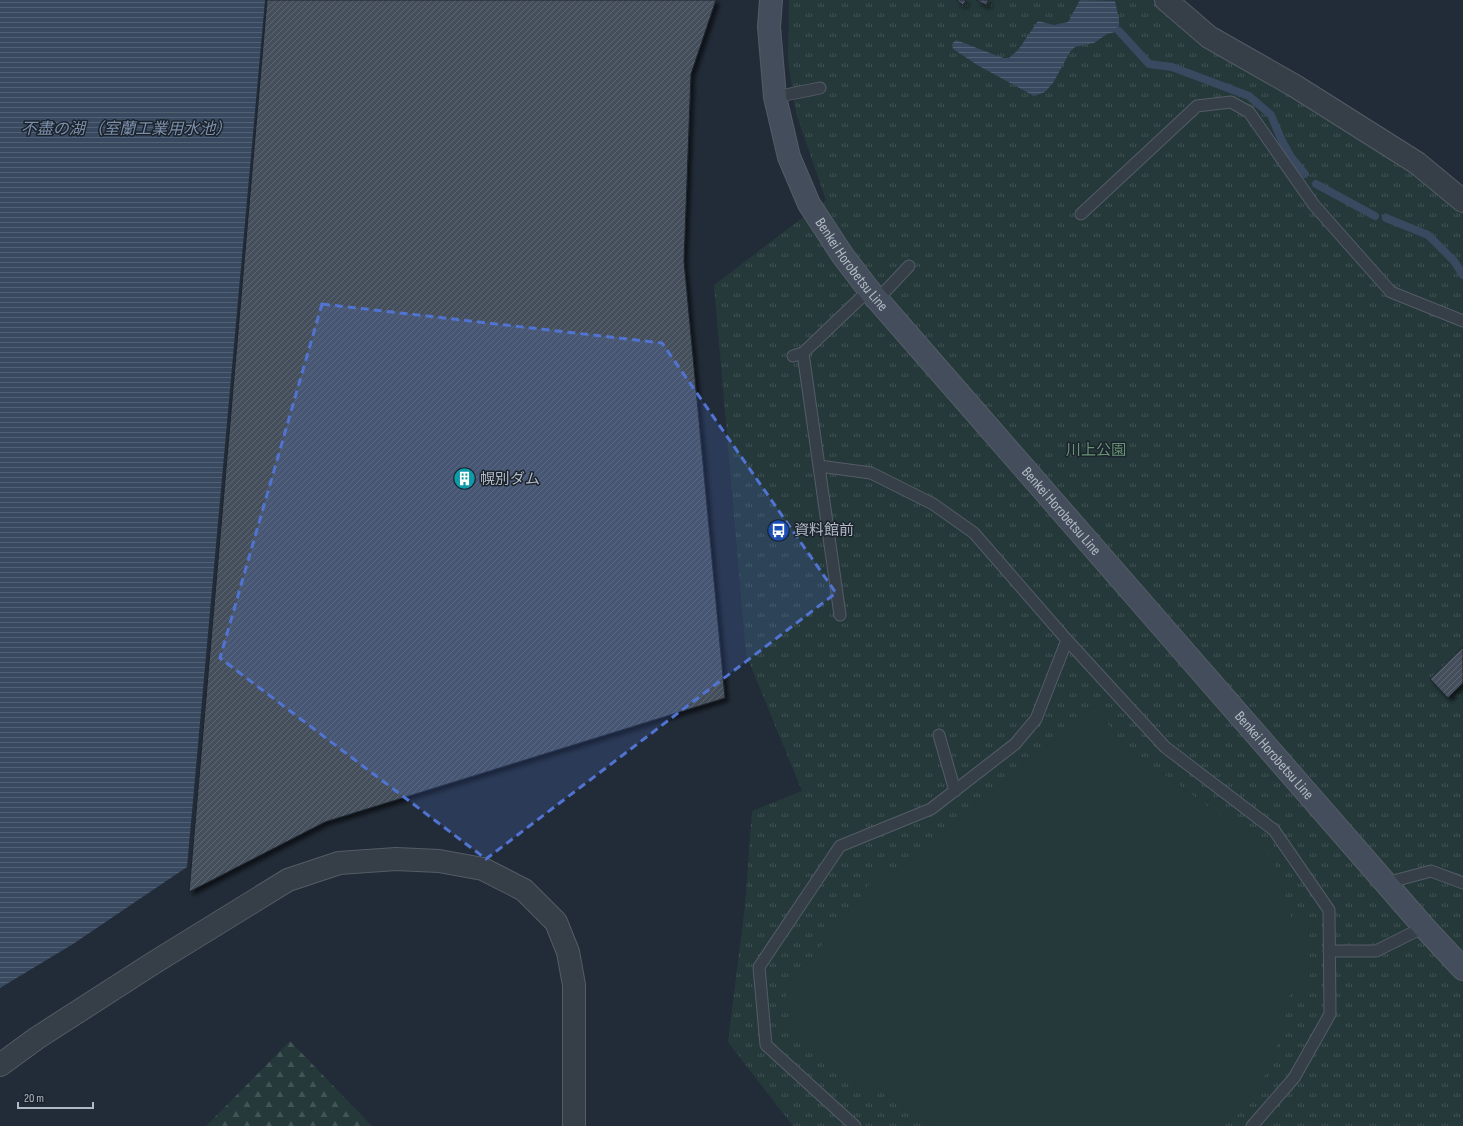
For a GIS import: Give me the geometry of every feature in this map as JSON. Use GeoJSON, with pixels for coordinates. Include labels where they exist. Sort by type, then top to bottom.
{"type":"FeatureCollection","features":[{"type":"Feature","properties":{"kind":"main road","name":"Benkei Horobetsu Line"},"geometry":{"type":"LineString","coordinates":[[771,0],[769,27],[775,97],[789,157],[809,204],[843,256],[873,295],[1424,927],[1463,968]]}},
{"type":"Feature","properties":{"kind":"street"},"geometry":{"type":"LineString","coordinates":[[1166,0],[1209,37],[1295,86],[1417,163],[1463,201]]}},
{"type":"Feature","properties":{"kind":"street"},"geometry":{"type":"LineString","coordinates":[[0,1065],[37,1038],[155,962],[288,880],[339,863],[396,859],[439,862],[483,869],[490,872],[524,890],[556,922],[568,952],[574,985],[574,1126]]}},
{"type":"Feature","properties":{"kind":"lane"},"geometry":{"type":"LineString","coordinates":[[775,97],[820,88]]}},
{"type":"Feature","properties":{"kind":"lane"},"geometry":{"type":"LineString","coordinates":[[1081,214],[1197,106],[1231,102],[1250,112],[1314,205],[1391,292],[1463,321]]}},
{"type":"Feature","properties":{"kind":"lane"},"geometry":{"type":"LineString","coordinates":[[840,615],[819,466],[798,355],[909,266]]}},
{"type":"Feature","properties":{"kind":"lane"},"geometry":{"type":"LineString","coordinates":[[819,466],[871,473],[933,504],[974,533],[1067,640],[1165,747],[1274,830],[1329,910],[1330,1014],[1294,1078],[1252,1126]]}},
{"type":"Feature","properties":{"kind":"lane"},"geometry":{"type":"LineString","coordinates":[[855,1126],[766,1045],[759,967],[840,846],[931,810],[1015,744],[1036,719],[1067,640]]}},
{"type":"Feature","properties":{"kind":"lane"},"geometry":{"type":"LineString","coordinates":[[939,735],[955,791]]}},
{"type":"Feature","properties":{"kind":"lane"},"geometry":{"type":"LineString","coordinates":[[1386,883],[1431,871],[1463,883]]}},
{"type":"Feature","properties":{"kind":"lane"},"geometry":{"type":"LineString","coordinates":[[1330,951],[1376,951],[1424,927]]}},
{"type":"Feature","properties":{"kind":"highlighted area"},"geometry":{"type":"Polygon","coordinates":[[[322,304],[662,343],[836,593],[486,859],[220,658],[322,304]]]}},
{"type":"Feature","properties":{"kind":"green space","name":"川上公園"},"geometry":{"type":"Polygon","coordinates":[[[789,0],[1156,0],[1416,172],[1463,210],[1463,1126],[793,1126],[728,1042],[745,905],[752,811],[802,791],[746,654],[714,285],[826,200],[796,113],[788,61],[789,0]]]}},
{"type":"Feature","properties":{"kind":"green space"},"geometry":{"type":"Polygon","coordinates":[[[1094,706],[1124,745],[1249,836],[1273,860],[1292,919],[1308,918],[1310,989],[1290,994],[1281,1035],[1266,1074],[1224,1126],[936,1126],[903,1107],[876,1085],[868,1093],[805,1036],[792,1037],[790,1004],[786,1001],[788,983],[813,956],[881,869],[892,876],[1094,706]]]}},
{"type":"Feature","properties":{"kind":"green space"},"geometry":{"type":"Polygon","coordinates":[[[290,1041],[372,1126],[206,1126],[290,1041]]]}},
{"type":"Feature","properties":{"kind":"water","name":"不盡の湖 （室蘭工業用水池）"},"geometry":{"type":"Polygon","coordinates":[[[0,0],[265,0],[187,867],[73,944],[0,988],[0,0]]]}},
{"type":"Feature","properties":{"kind":"water"},"geometry":{"type":"Polygon","coordinates":[[[1080,0],[1115,1],[1119,19],[1119,31],[1107,34],[1094,43],[1075,47],[1070,52],[1053,83],[1045,92],[1034,96],[979,66],[953,49],[952,44],[956,40],[1003,58],[1009,58],[1018,50],[1038,21],[1054,25],[1068,22],[1080,0]]]}},
{"type":"Feature","properties":{"kind":"building","name":"幌別ダム"},"geometry":{"type":"Polygon","coordinates":[[[267,0],[716,0],[691,74],[684,261],[725,698],[325,822],[189,892],[267,0]]]}},
{"type":"Feature","properties":{"kind":"building"},"geometry":{"type":"Polygon","coordinates":[[[956,0],[966,0],[963,5],[956,0]]]}},
{"type":"Feature","properties":{"kind":"building"},"geometry":{"type":"Polygon","coordinates":[[[976,0],[989,0],[986,5],[976,0]]]}},
{"type":"Feature","properties":{"kind":"building"},"geometry":{"type":"Polygon","coordinates":[[[1463,647],[1463,683],[1448,698],[1430,679],[1463,647]]]}},
{"type":"Feature","properties":{"kind":"waterway"},"geometry":{"type":"LineString","coordinates":[[1119,31],[1149,64],[1172,67],[1249,96],[1271,115],[1282,141],[1291,157],[1305,174]]}},
{"type":"Feature","properties":{"kind":"waterway"},"geometry":{"type":"LineString","coordinates":[[1316,184],[1375,216]]}},
{"type":"Feature","properties":{"kind":"waterway"},"geometry":{"type":"LineString","coordinates":[[1386,218],[1428,235],[1454,261],[1463,275]]}},
{"type":"Feature","properties":{"kind":"place","name":"幌別ダム"},"geometry":{"type":"Point","coordinates":[465,479]}},
{"type":"Feature","properties":{"kind":"place","name":"資料館前"},"geometry":{"type":"Point","coordinates":[779,530]}}]}
